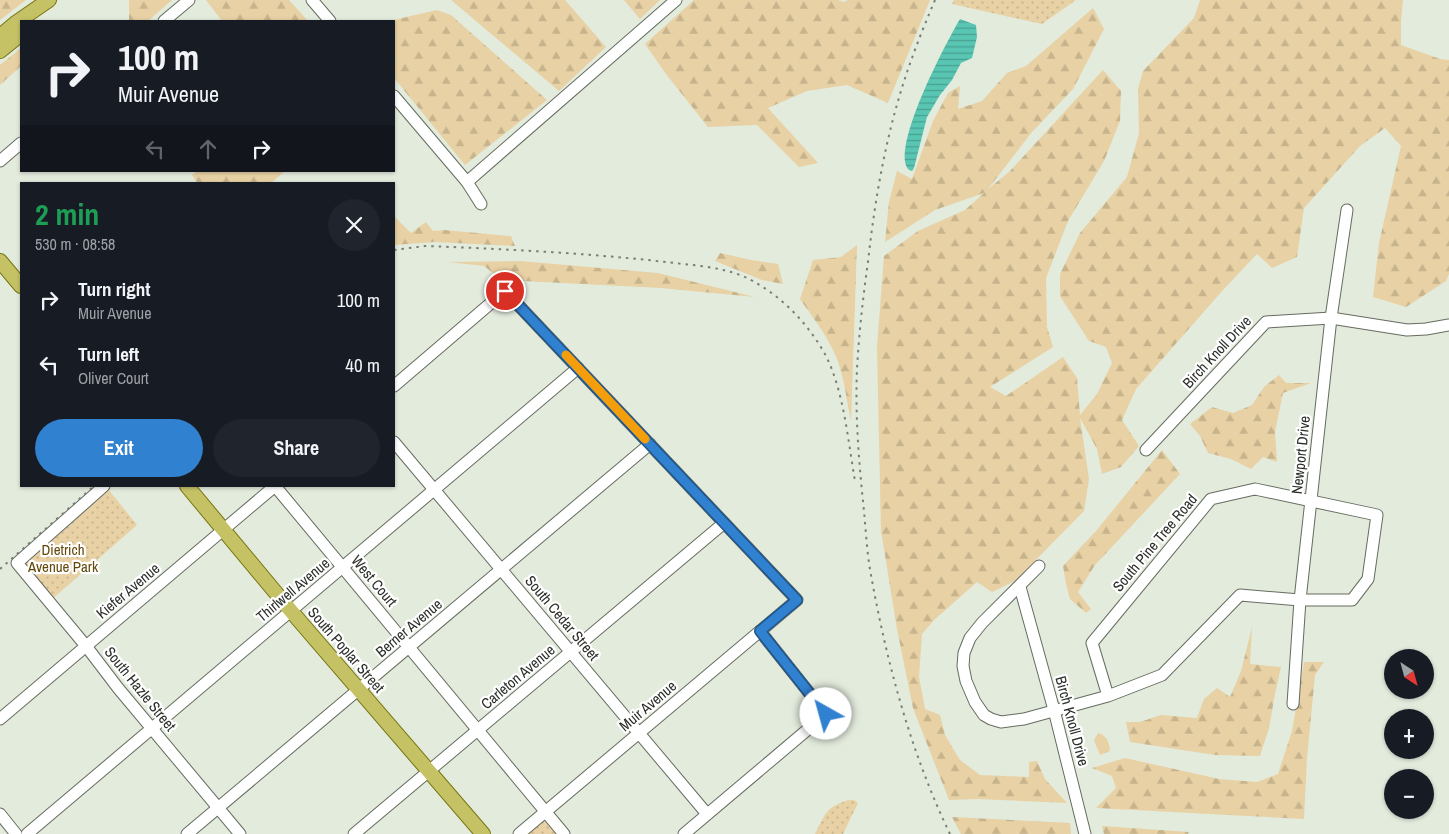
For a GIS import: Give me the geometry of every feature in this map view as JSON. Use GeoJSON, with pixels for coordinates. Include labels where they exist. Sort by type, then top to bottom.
{"type":"FeatureCollection","features":[{"type":"Feature","properties":{"kind":"main road"},"geometry":{"type":"LineString","coordinates":[[0,36],[49,0]]}},
{"type":"Feature","properties":{"kind":"main road"},"geometry":{"type":"LineString","coordinates":[[35,20],[56,0]]}},
{"type":"Feature","properties":{"kind":"main road"},"geometry":{"type":"LineString","coordinates":[[0,51],[20,35]]}},
{"type":"Feature","properties":{"kind":"main road"},"geometry":{"type":"LineString","coordinates":[[0,261],[20,285]]}},
{"type":"Feature","properties":{"kind":"main road","name":"South Poplar Street"},"geometry":{"type":"LineString","coordinates":[[188,487],[291,612],[360,689],[428,772],[483,834]]}},
{"type":"Feature","properties":{"kind":"street"},"geometry":{"type":"LineString","coordinates":[[165,20],[189,0]]}},
{"type":"Feature","properties":{"kind":"street"},"geometry":{"type":"LineString","coordinates":[[312,0],[329,20]]}},
{"type":"Feature","properties":{"kind":"street"},"geometry":{"type":"LineString","coordinates":[[467,182],[676,0]]}},
{"type":"Feature","properties":{"kind":"street"},"geometry":{"type":"LineString","coordinates":[[395,97],[467,182],[481,204]]}},
{"type":"Feature","properties":{"kind":"street"},"geometry":{"type":"LineString","coordinates":[[0,161],[20,143]]}},
{"type":"Feature","properties":{"kind":"street","name":"Newport Drive"},"geometry":{"type":"LineString","coordinates":[[1293,704],[1300,600],[1331,318],[1347,210]]}},
{"type":"Feature","properties":{"kind":"street"},"geometry":{"type":"LineString","coordinates":[[395,385],[505,291],[724,523]]}},
{"type":"Feature","properties":{"kind":"street","name":"Birch Knoll Drive"},"geometry":{"type":"LineString","coordinates":[[1146,450],[1266,322],[1331,318],[1407,330],[1449,325]]}},
{"type":"Feature","properties":{"kind":"street","name":"Thirlwell Avenue"},"geometry":{"type":"LineString","coordinates":[[27,834],[578,368]]}},
{"type":"Feature","properties":{"kind":"street","name":"South Cedar Street"},"geometry":{"type":"LineString","coordinates":[[395,443],[707,814]]}},
{"type":"Feature","properties":{"kind":"street","name":"Berner Avenue"},"geometry":{"type":"LineString","coordinates":[[187,834],[650,444]]}},
{"type":"Feature","properties":{"kind":"street","name":"South Hazle Street"},"geometry":{"type":"LineString","coordinates":[[103,487],[17,563],[240,834]]}},
{"type":"Feature","properties":{"kind":"street","name":"Kiefer Avenue"},"geometry":{"type":"LineString","coordinates":[[0,718],[274,487]]}},
{"type":"Feature","properties":{"kind":"street","name":"West Court"},"geometry":{"type":"LineString","coordinates":[[276,487],[564,834]]}},
{"type":"Feature","properties":{"kind":"street","name":"South Pine Tree Road"},"geometry":{"type":"LineString","coordinates":[[1108,696],[1092,643],[1211,499],[1255,489],[1311,500]]}},
{"type":"Feature","properties":{"kind":"street"},"geometry":{"type":"LineString","coordinates":[[1039,566],[982,623],[970,638],[964,653],[963,666],[966,681],[975,702],[984,715],[1001,722],[1024,719],[1108,696],[1162,674],[1240,595],[1300,600],[1352,600],[1368,579],[1377,515],[1311,500]]}},
{"type":"Feature","properties":{"kind":"street","name":"Muir Avenue"},"geometry":{"type":"LineString","coordinates":[[519,834],[797,600],[724,523]]}},
{"type":"Feature","properties":{"kind":"street","name":"Carleton Avenue"},"geometry":{"type":"LineString","coordinates":[[354,834],[724,523]]}},
{"type":"Feature","properties":{"kind":"street","name":"Birch Knoll Drive"},"geometry":{"type":"LineString","coordinates":[[1020,587],[1054,710],[1085,834]]}},
{"type":"Feature","properties":{"kind":"street"},"geometry":{"type":"LineString","coordinates":[[684,834],[826,714],[760,631]]}},
{"type":"Feature","properties":{"kind":"street"},"geometry":{"type":"LineString","coordinates":[[0,814],[16,834]]}},
{"type":"Feature","properties":{"kind":"green space"},"geometry":{"type":"Polygon","coordinates":[[[0,0],[26,0],[0,20],[0,0]]]}},
{"type":"Feature","properties":{"kind":"green space"},"geometry":{"type":"Polygon","coordinates":[[[129,0],[172,0],[149,20],[129,20],[129,0]]]}},
{"type":"Feature","properties":{"kind":"green space"},"geometry":{"type":"Polygon","coordinates":[[[206,0],[289,0],[307,20],[221,20],[206,0]]]}},
{"type":"Feature","properties":{"kind":"green space"},"geometry":{"type":"Polygon","coordinates":[[[451,0],[565,0],[606,47],[559,91],[451,0]]]}},
{"type":"Feature","properties":{"kind":"green space"},"geometry":{"type":"Polygon","coordinates":[[[624,0],[660,0],[640,19],[624,0]]]}},
{"type":"Feature","properties":{"kind":"green space"},"geometry":{"type":"Polygon","coordinates":[[[694,0],[838,0],[844,2],[848,0],[930,0],[888,103],[847,85],[807,91],[768,108],[818,163],[799,167],[757,125],[708,127],[645,44],[694,0]]]}},
{"type":"Feature","properties":{"kind":"green space"},"geometry":{"type":"Polygon","coordinates":[[[954,0],[1076,0],[1042,24],[952,4],[954,0]]]}},
{"type":"Feature","properties":{"kind":"green space"},"geometry":{"type":"Polygon","coordinates":[[[1200,0],[1403,0],[1401,45],[1440,59],[1449,60],[1449,274],[1446,281],[1406,307],[1373,297],[1379,243],[1401,146],[1385,128],[1360,146],[1304,208],[1297,257],[1272,268],[1257,254],[1136,389],[1122,420],[1139,446],[1121,467],[1102,474],[1097,449],[1080,418],[1089,479],[1084,511],[1015,581],[992,592],[977,582],[934,620],[922,634],[919,677],[925,709],[940,715],[945,735],[960,760],[980,775],[1029,777],[1029,762],[1037,761],[1045,779],[1067,803],[977,799],[949,800],[913,708],[897,629],[881,531],[877,347],[884,256],[918,231],[965,210],[984,193],[935,210],[885,242],[889,202],[897,171],[912,179],[933,121],[948,93],[960,86],[958,109],[982,101],[1007,73],[1026,66],[1093,8],[1104,29],[1073,89],[1032,132],[988,189],[1009,172],[1103,70],[1121,91],[1120,121],[1104,161],[1068,221],[1046,278],[1047,327],[1053,347],[990,387],[1006,396],[1063,357],[1077,378],[1080,415],[1097,394],[1112,363],[1106,347],[1089,341],[1060,296],[1060,274],[1080,233],[1127,177],[1139,133],[1138,89],[1143,71],[1194,18],[1200,0]]]}},
{"type":"Feature","properties":{"kind":"green space"},"geometry":{"type":"Polygon","coordinates":[[[437,10],[451,15],[547,100],[465,165],[395,79],[395,20],[393,20],[437,10]]]}},
{"type":"Feature","properties":{"kind":"green space"},"geometry":{"type":"Polygon","coordinates":[[[20,49],[20,67],[0,85],[0,65],[20,49]]]}},
{"type":"Feature","properties":{"kind":"green space"},"geometry":{"type":"Polygon","coordinates":[[[196,172],[284,172],[272,182],[197,182],[192,175],[196,172]]]}},
{"type":"Feature","properties":{"kind":"green space"},"geometry":{"type":"Polygon","coordinates":[[[395,217],[411,233],[426,222],[433,231],[444,230],[511,236],[515,246],[434,242],[395,245],[395,217]]]}},
{"type":"Feature","properties":{"kind":"green space"},"geometry":{"type":"Polygon","coordinates":[[[857,245],[851,421],[842,377],[834,352],[827,338],[800,299],[813,260],[841,257],[857,245]]]}},
{"type":"Feature","properties":{"kind":"green space"},"geometry":{"type":"Polygon","coordinates":[[[720,253],[778,264],[783,284],[762,280],[715,261],[720,253]]]}},
{"type":"Feature","properties":{"kind":"green space"},"geometry":{"type":"Polygon","coordinates":[[[520,261],[658,273],[755,297],[661,288],[502,280],[484,266],[448,262],[520,261]]]}},
{"type":"Feature","properties":{"kind":"green space"},"geometry":{"type":"Polygon","coordinates":[[[1279,375],[1286,383],[1311,383],[1283,393],[1275,432],[1277,462],[1263,457],[1251,469],[1231,459],[1208,453],[1200,436],[1190,424],[1212,407],[1233,413],[1252,405],[1264,387],[1279,375]]]}},
{"type":"Feature","properties":{"kind":"green space"},"geometry":{"type":"Polygon","coordinates":[[[1162,450],[1180,474],[1095,565],[1078,592],[1091,609],[1086,613],[1070,599],[1063,566],[1096,531],[1162,450]]]}},
{"type":"Feature","properties":{"kind":"green space","name":"Dietrich Avenue Park"},"geometry":{"type":"Polygon","coordinates":[[[108,489],[137,525],[51,600],[20,564],[108,489]]]}},
{"type":"Feature","properties":{"kind":"green space"},"geometry":{"type":"Polygon","coordinates":[[[1252,627],[1250,664],[1281,667],[1269,728],[1260,756],[1215,755],[1130,742],[1126,722],[1140,722],[1161,715],[1197,718],[1204,699],[1217,688],[1230,697],[1241,671],[1252,627]]]}},
{"type":"Feature","properties":{"kind":"green space"},"geometry":{"type":"Polygon","coordinates":[[[1304,662],[1324,662],[1315,675],[1307,758],[1304,819],[1096,808],[1116,788],[1112,776],[1092,768],[1125,758],[1219,779],[1257,782],[1278,774],[1292,731],[1304,662]]]}},
{"type":"Feature","properties":{"kind":"green space"},"geometry":{"type":"Polygon","coordinates":[[[1098,733],[1107,739],[1110,751],[1100,755],[1094,740],[1098,733]]]}},
{"type":"Feature","properties":{"kind":"green space"},"geometry":{"type":"Polygon","coordinates":[[[848,800],[854,800],[858,803],[843,834],[815,834],[827,812],[848,800]]]}},
{"type":"Feature","properties":{"kind":"green space"},"geometry":{"type":"Polygon","coordinates":[[[550,811],[569,834],[522,834],[550,811]]]}},
{"type":"Feature","properties":{"kind":"green space"},"geometry":{"type":"Polygon","coordinates":[[[952,817],[1070,823],[1071,834],[961,834],[952,817]]]}},
{"type":"Feature","properties":{"kind":"green space"},"geometry":{"type":"Polygon","coordinates":[[[1102,826],[1189,832],[1188,834],[1104,834],[1102,826]]]}},
{"type":"Feature","properties":{"kind":"water"},"geometry":{"type":"Polygon","coordinates":[[[960,19],[976,25],[977,37],[972,58],[961,63],[927,117],[912,171],[909,170],[905,159],[907,141],[913,119],[933,71],[960,19]]]}},
{"type":"Feature","properties":{"kind":"railway"},"geometry":{"type":"LineString","coordinates":[[935,0],[902,88],[883,160],[863,302],[857,369],[857,404],[859,458],[868,559],[877,608],[893,675],[912,740],[923,772],[950,834]]}},
{"type":"Feature","properties":{"kind":"railway"},"geometry":{"type":"LineString","coordinates":[[395,250],[425,246],[606,256],[707,267],[728,271],[747,278],[782,301],[811,332],[826,356],[841,401],[855,481]]}},
{"type":"Feature","properties":{"kind":"railway"},"geometry":{"type":"LineString","coordinates":[[0,569],[93,487]]}},
{"type":"Feature","properties":{"kind":"slow traffic"},"geometry":{"type":"LineString","coordinates":[[566,355],[645,439]]}},
{"type":"Feature","properties":{"kind":"route"},"geometry":{"type":"LineString","coordinates":[[505,291],[797,600],[760,631],[826,714]]}}]}
